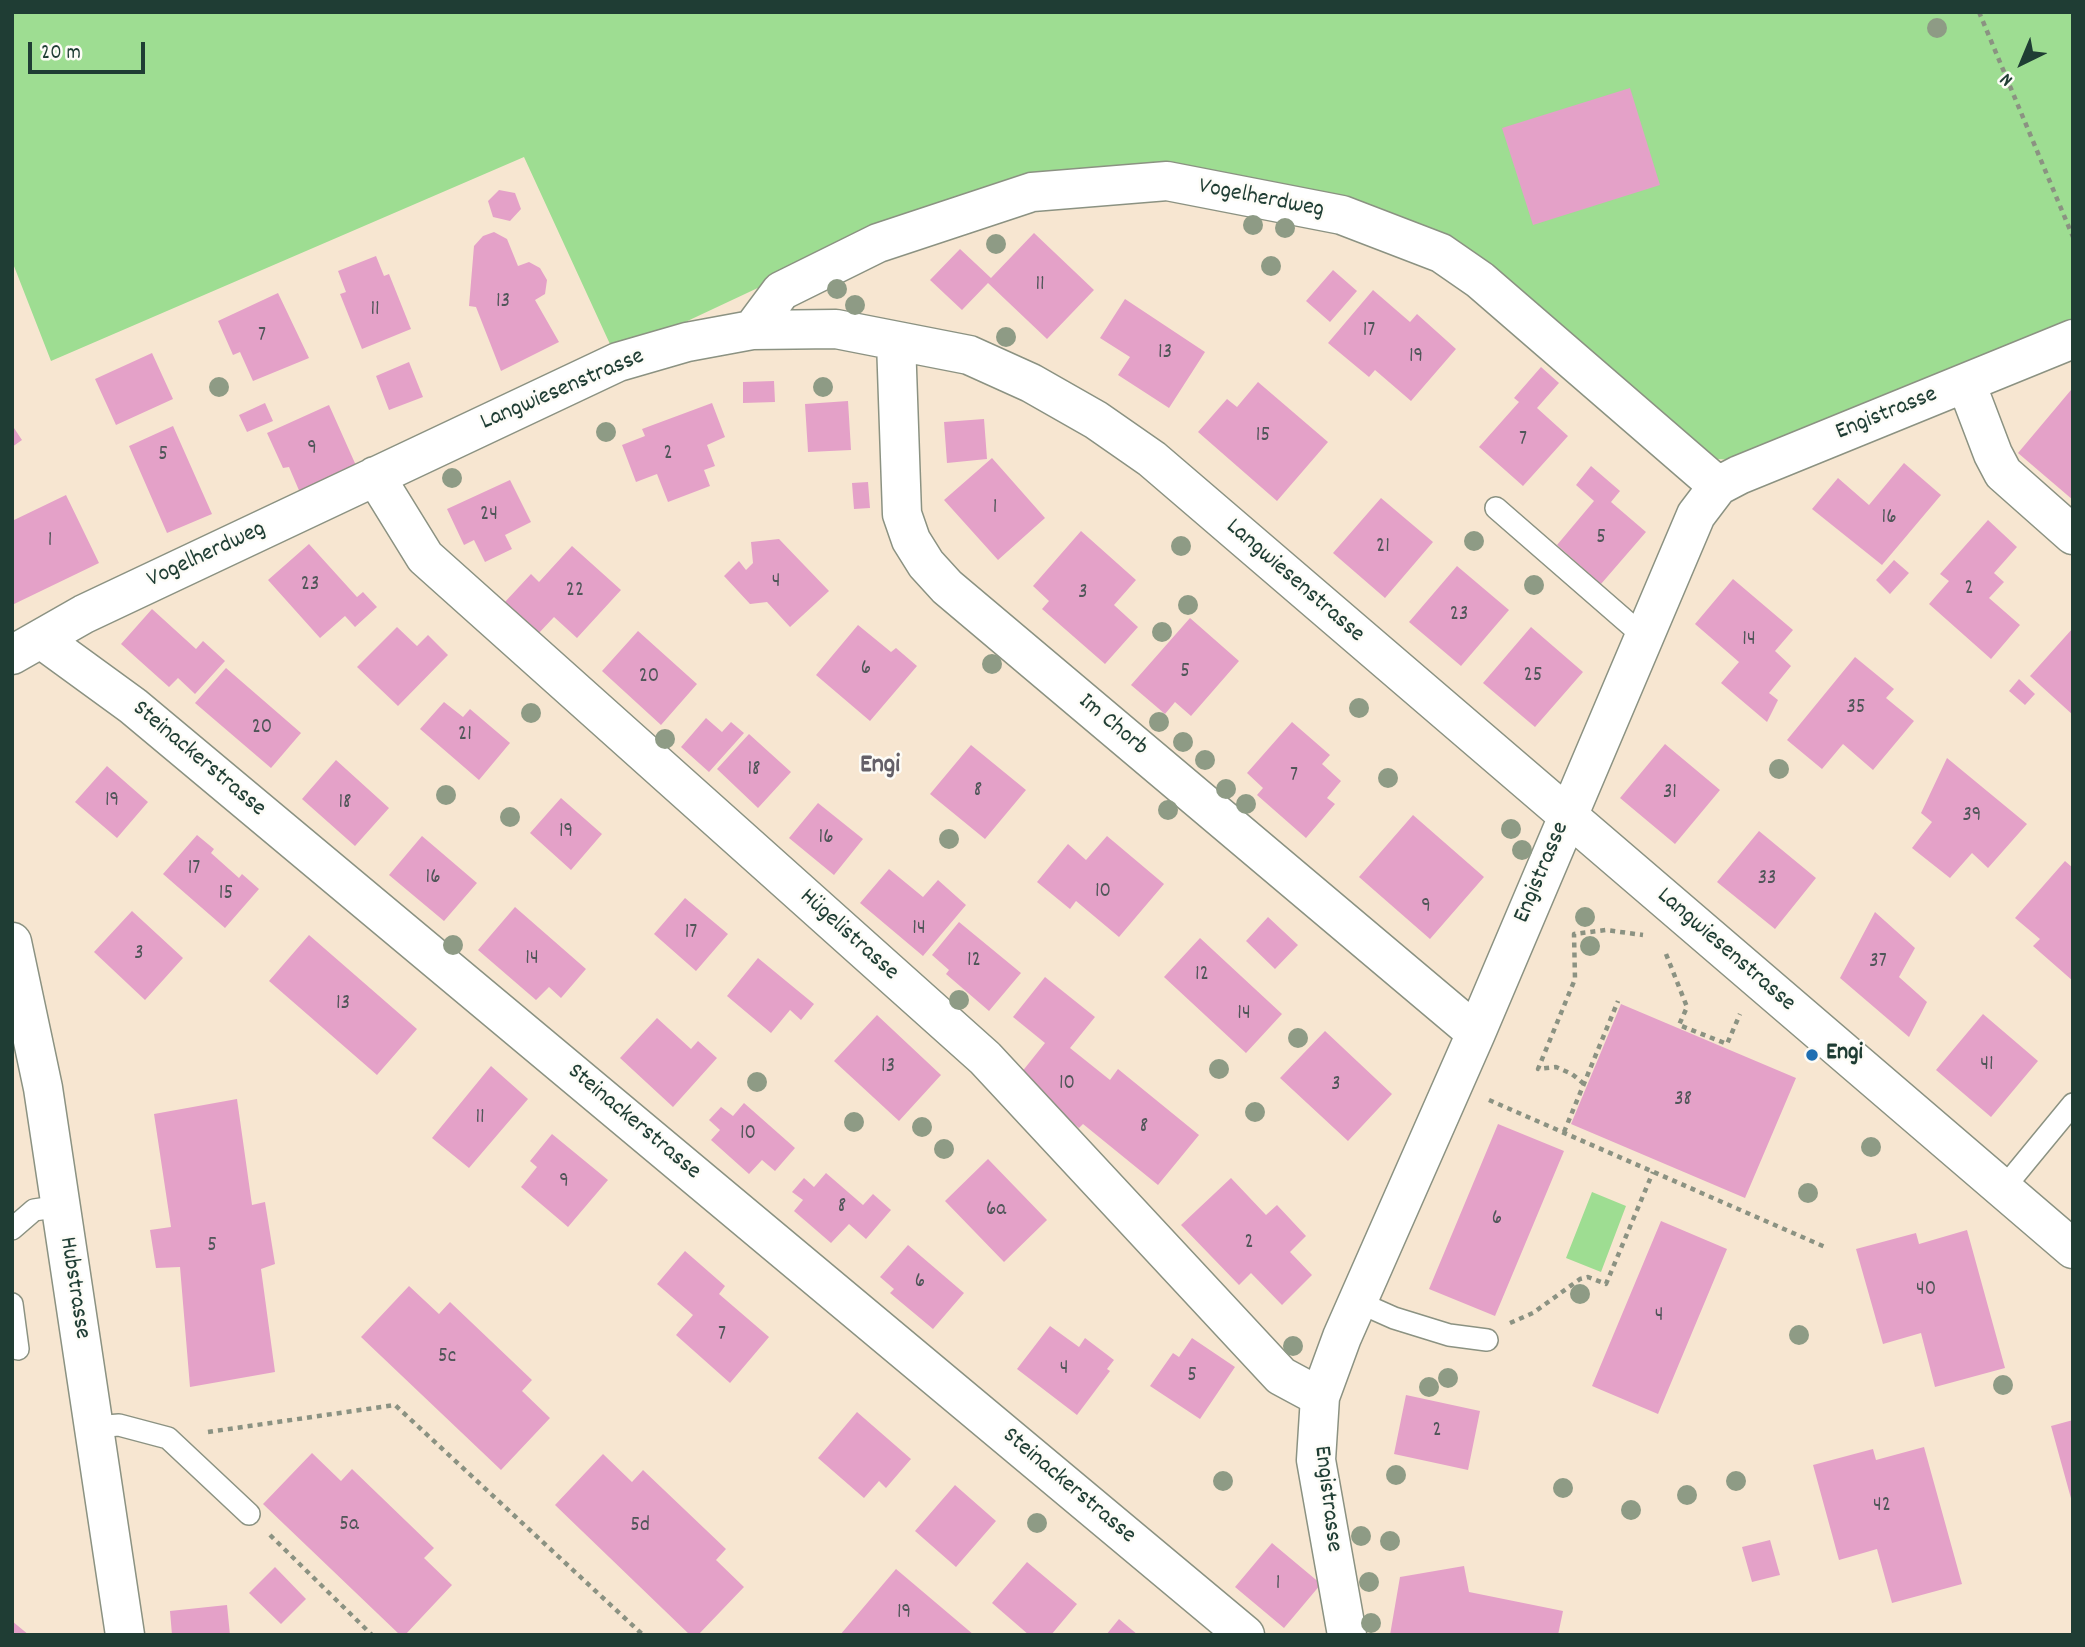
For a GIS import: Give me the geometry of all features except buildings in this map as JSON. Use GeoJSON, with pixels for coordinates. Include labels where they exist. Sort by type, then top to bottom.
{"type":"FeatureCollection","features":[{"type":"Feature","properties":{"kind":"street","name":"Vogelherdweg"},"geometry":{"type":"LineString","coordinates":[[752,330],[781,291],[878,243],[1032,192],[1167,181],[1342,215],[1441,253],[1480,280],[1718,486]]}},
{"type":"Feature","properties":{"kind":"street","name":"Langwiesenstrasse"},"geometry":{"type":"LineString","coordinates":[[375,476],[618,362],[687,342],[752,330],[836,329],[969,355],[1031,383],[1096,420],[1152,459],[2073,1249]]}},
{"type":"Feature","properties":{"kind":"street","name":"Engistrasse"},"geometry":{"type":"LineString","coordinates":[[1347,1635],[1316,1460],[1320,1397],[1358,1301],[1476,1033],[1681,542],[1696,515],[1718,486],[2073,339]]}},
{"type":"Feature","properties":{"kind":"street","name":"Im Chorb"},"geometry":{"type":"LineString","coordinates":[[896,341],[902,513],[911,540],[926,564],[947,587],[1476,1033]]}},
{"type":"Feature","properties":{"kind":"street"},"geometry":{"type":"LineString","coordinates":[[1966,383],[2003,473],[2073,535]]}},
{"type":"Feature","properties":{"kind":"street","name":"Vogelherdweg"},"geometry":{"type":"LineString","coordinates":[[26,647],[84,614],[375,476]]}},
{"type":"Feature","properties":{"kind":"street","name":"Hügelistrasse"},"geometry":{"type":"LineString","coordinates":[[375,476],[425,557],[985,1058],[1280,1376],[1320,1397]]}},
{"type":"Feature","properties":{"kind":"street","name":"Steinackerstrasse"},"geometry":{"type":"LineString","coordinates":[[26,647],[133,706],[1245,1635]]}},
{"type":"Feature","properties":{"kind":"street","name":"Hubstrasse"},"geometry":{"type":"LineString","coordinates":[[12,942],[43,1088],[125,1635]]}},
{"type":"Feature","properties":{"kind":"lane"},"geometry":{"type":"LineString","coordinates":[[1496,508],[1642,635]]}},
{"type":"Feature","properties":{"kind":"lane"},"geometry":{"type":"LineString","coordinates":[[2003,1189],[2073,1104]]}},
{"type":"Feature","properties":{"kind":"lane"},"geometry":{"type":"LineString","coordinates":[[12,1229],[34,1210],[61,1206]]}},
{"type":"Feature","properties":{"kind":"lane"},"geometry":{"type":"LineString","coordinates":[[1358,1301],[1394,1318],[1449,1335],[1487,1340]]}},
{"type":"Feature","properties":{"kind":"lane"},"geometry":{"type":"LineString","coordinates":[[12,1304],[18,1349]]}},
{"type":"Feature","properties":{"kind":"lane"},"geometry":{"type":"LineString","coordinates":[[94,1427],[118,1424],[168,1438],[248,1514]]}},
{"type":"Feature","properties":{"kind":"path"},"geometry":{"type":"LineString","coordinates":[[1979,12],[2073,237]]}},
{"type":"Feature","properties":{"kind":"path"},"geometry":{"type":"LineString","coordinates":[[1584,1084],[1572,1073],[1556,1067],[1538,1069],[1575,979],[1574,934],[1606,930],[1629,931],[1649,938]]}},
{"type":"Feature","properties":{"kind":"path"},"geometry":{"type":"LineString","coordinates":[[1660,947],[1669,961],[1687,1007],[1679,1025],[1727,1044],[1755,977]]}},
{"type":"Feature","properties":{"kind":"path"},"geometry":{"type":"LineString","coordinates":[[1564,1132],[1618,1001]]}},
{"type":"Feature","properties":{"kind":"path"},"geometry":{"type":"LineString","coordinates":[[1453,1085],[1825,1247]]}},
{"type":"Feature","properties":{"kind":"path"},"geometry":{"type":"LineString","coordinates":[[1503,1324],[1524,1319],[1580,1279],[1588,1278],[1606,1284],[1653,1171]]}},
{"type":"Feature","properties":{"kind":"path"},"geometry":{"type":"LineString","coordinates":[[168,1438],[395,1405],[643,1635]]}},
{"type":"Feature","properties":{"kind":"path"},"geometry":{"type":"LineString","coordinates":[[248,1514],[372,1635]]}},
{"type":"Feature","properties":{"kind":"green space"},"geometry":{"type":"Polygon","coordinates":[[[12,12],[2073,12],[2073,326],[1736,460],[1715,459],[1460,253],[1088,172],[779,278],[615,355],[524,157],[51,361],[12,261],[12,12]]]}},
{"type":"Feature","properties":{"kind":"green space"},"geometry":{"type":"Polygon","coordinates":[[[1592,1192],[1626,1206],[1601,1272],[1566,1258],[1592,1192]]]}},
{"type":"Feature","properties":{"kind":"place","name":"Engi"},"geometry":{"type":"Point","coordinates":[1812,1055]}},
{"type":"Feature","properties":{"kind":"district","name":"Engi"},"geometry":{"type":"Point","coordinates":[880,767]}}]}
